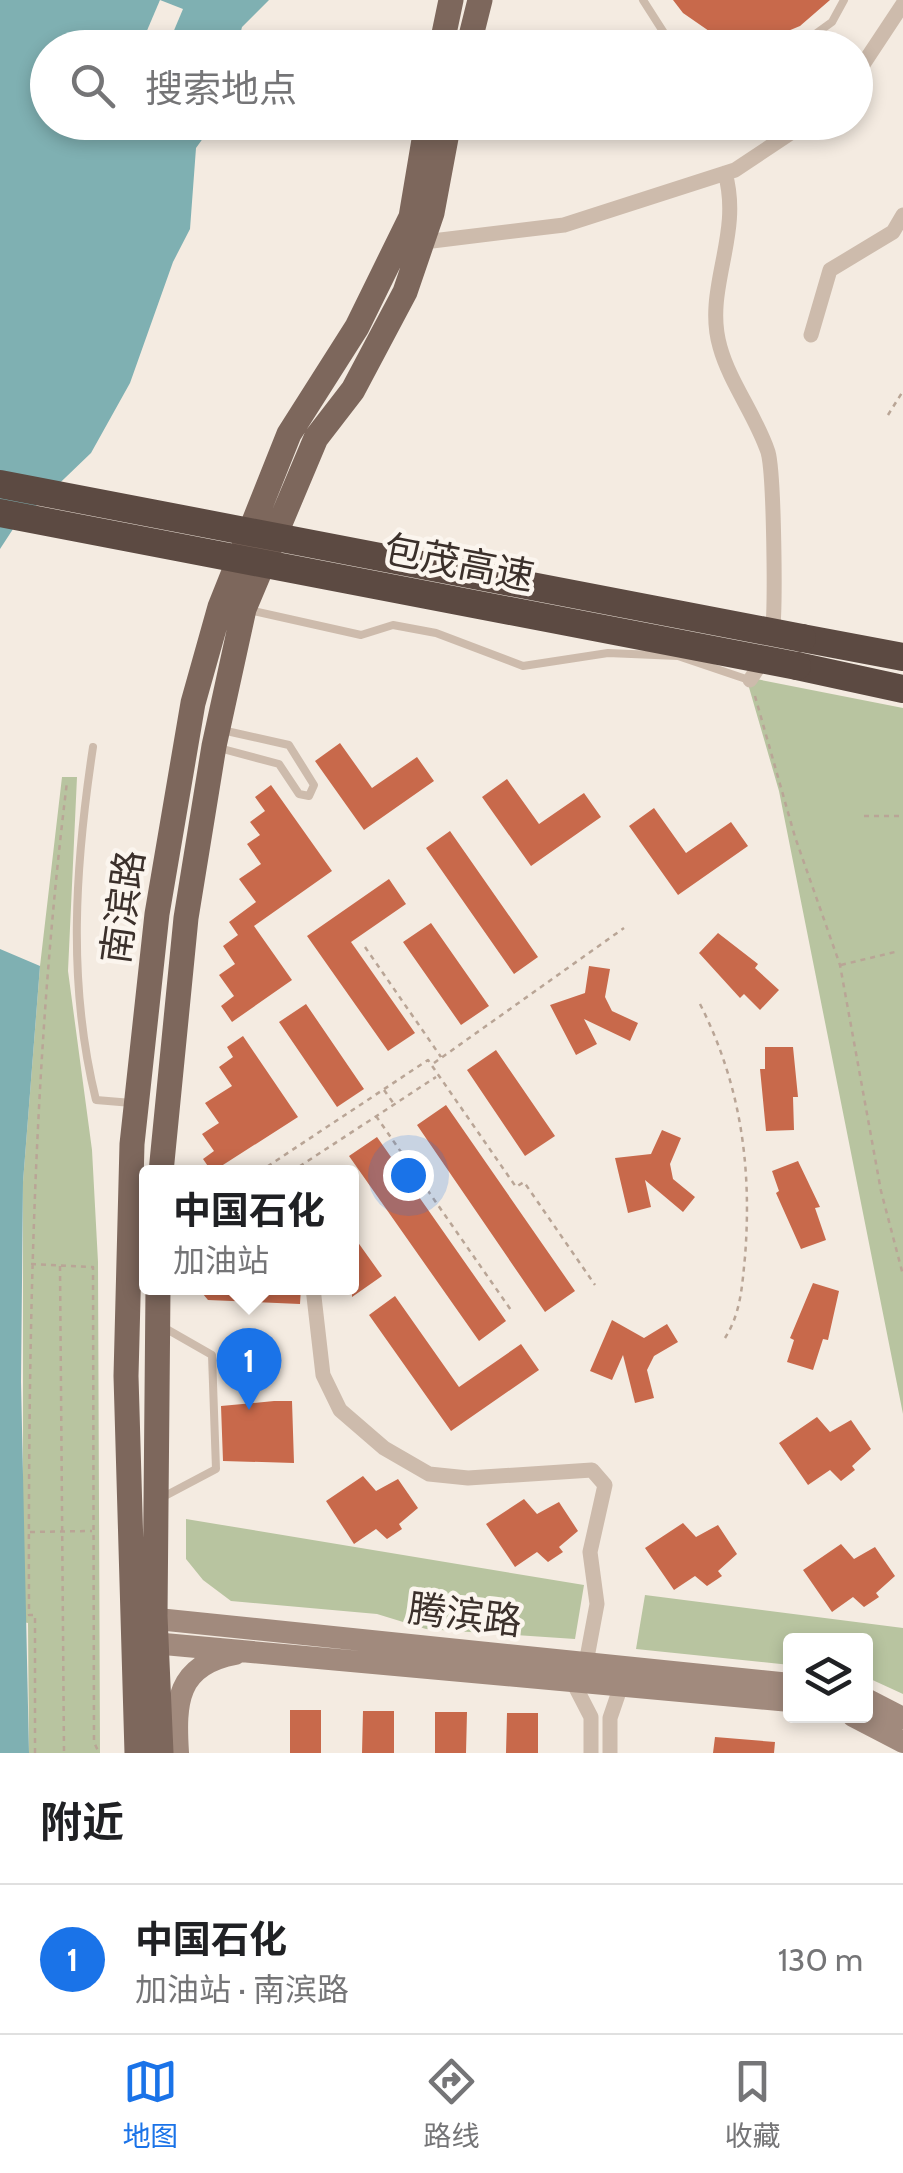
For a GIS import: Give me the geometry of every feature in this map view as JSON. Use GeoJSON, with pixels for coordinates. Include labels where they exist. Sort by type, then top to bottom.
{"type":"FeatureCollection","features":[{"type":"Feature","properties":{"kind":"highway","name":"包茂高速"},"geometry":{"type":"LineString","coordinates":[[0,484],[799,652],[903,689]]}},
{"type":"Feature","properties":{"kind":"highway","name":"包茂高速"},"geometry":{"type":"LineString","coordinates":[[0,513],[799,652],[903,657]]}},
{"type":"Feature","properties":{"kind":"main road"},"geometry":{"type":"LineString","coordinates":[[446,30],[452,0]]}},
{"type":"Feature","properties":{"kind":"main road"},"geometry":{"type":"LineString","coordinates":[[472,30],[480,0]]}},
{"type":"Feature","properties":{"kind":"main road","name":"南滨路"},"geometry":{"type":"LineString","coordinates":[[161,1753],[144,1629],[126,1376],[137,1103],[157,914],[193,702],[211,636],[289,434],[357,327],[411,216],[424,140]]}},
{"type":"Feature","properties":{"kind":"main road","name":"南滨路"},"geometry":{"type":"LineString","coordinates":[[162,1165],[186,918],[216,737],[244,610],[316,438],[353,390],[404,292],[424,242],[445,140]]}},
{"type":"Feature","properties":{"kind":"main road","name":"南滨路"},"geometry":{"type":"LineString","coordinates":[[137,1753],[154,1502],[158,1295]]}},
{"type":"Feature","properties":{"kind":"street"},"geometry":{"type":"LineString","coordinates":[[873,50],[903,4]]}},
{"type":"Feature","properties":{"kind":"street"},"geometry":{"type":"LineString","coordinates":[[424,242],[564,225],[726,173],[784,140]]}},
{"type":"Feature","properties":{"kind":"street"},"geometry":{"type":"LineString","coordinates":[[726,173],[733,200],[717,316],[720,348],[769,455],[774,623],[770,649],[750,680]]}},
{"type":"Feature","properties":{"kind":"street"},"geometry":{"type":"LineString","coordinates":[[811,335],[830,270],[892,232],[903,215]]}},
{"type":"Feature","properties":{"kind":"street"},"geometry":{"type":"LineString","coordinates":[[314,1295],[323,1376],[340,1410],[384,1448],[429,1474],[468,1478],[592,1470],[605,1485],[590,1552],[597,1604],[576,1688],[592,1717],[591,1753]]}},
{"type":"Feature","properties":{"kind":"street","name":"腾滨路"},"geometry":{"type":"LineString","coordinates":[[144,1629],[254,1650],[580,1668]]}},
{"type":"Feature","properties":{"kind":"street","name":"腾滨路"},"geometry":{"type":"LineString","coordinates":[[144,1629],[580,1668],[783,1700]]}},
{"type":"Feature","properties":{"kind":"street"},"geometry":{"type":"LineString","coordinates":[[178,1753],[175,1707],[181,1690],[207,1664],[254,1650]]}},
{"type":"Feature","properties":{"kind":"street"},"geometry":{"type":"LineString","coordinates":[[610,1753],[610,1718],[624,1675]]}},
{"type":"Feature","properties":{"kind":"street","name":"腾滨路"},"geometry":{"type":"LineString","coordinates":[[624,1675],[783,1684]]}},
{"type":"Feature","properties":{"kind":"street"},"geometry":{"type":"LineString","coordinates":[[873,1703],[903,1718]]}},
{"type":"Feature","properties":{"kind":"street"},"geometry":{"type":"LineString","coordinates":[[592,1717],[610,1718]]}},
{"type":"Feature","properties":{"kind":"street"},"geometry":{"type":"LineString","coordinates":[[867,1723],[903,1742]]}},
{"type":"Feature","properties":{"kind":"lane"},"geometry":{"type":"LineString","coordinates":[[643,0],[662,30]]}},
{"type":"Feature","properties":{"kind":"lane"},"geometry":{"type":"LineString","coordinates":[[821,30],[832,22],[844,0]]}},
{"type":"Feature","properties":{"kind":"lane"},"geometry":{"type":"LineString","coordinates":[[244,610],[362,635],[393,625],[436,632],[523,666],[608,653],[678,656],[750,680]]}},
{"type":"Feature","properties":{"kind":"lane"},"geometry":{"type":"LineString","coordinates":[[216,737],[289,746],[314,785],[309,796],[299,794],[279,764],[216,737]]}},
{"type":"Feature","properties":{"kind":"lane"},"geometry":{"type":"LineString","coordinates":[[93,747],[78,868],[81,1038],[96,1100],[137,1103]]}},
{"type":"Feature","properties":{"kind":"lane"},"geometry":{"type":"LineString","coordinates":[[154,1502],[216,1470],[212,1355],[158,1324]]}},
{"type":"Feature","properties":{"kind":"path"},"geometry":{"type":"LineString","coordinates":[[888,415],[903,390]]}},
{"type":"Feature","properties":{"kind":"path"},"geometry":{"type":"LineString","coordinates":[[750,680],[794,837],[840,965],[881,1191],[903,1275]]}},
{"type":"Feature","properties":{"kind":"path"},"geometry":{"type":"LineString","coordinates":[[35,1753],[29,1532],[31,1264],[48,968],[67,782]]}},
{"type":"Feature","properties":{"kind":"path"},"geometry":{"type":"LineString","coordinates":[[864,816],[903,816]]}},
{"type":"Feature","properties":{"kind":"path"},"geometry":{"type":"LineString","coordinates":[[431,1065],[624,928]]}},
{"type":"Feature","properties":{"kind":"path"},"geometry":{"type":"LineString","coordinates":[[365,947],[442,1058]]}},
{"type":"Feature","properties":{"kind":"path"},"geometry":{"type":"LineString","coordinates":[[840,965],[899,951]]}},
{"type":"Feature","properties":{"kind":"path"},"geometry":{"type":"LineString","coordinates":[[700,1004],[715,1034],[733,1091],[748,1165],[742,1295],[734,1324],[725,1338]]}},
{"type":"Feature","properties":{"kind":"path"},"geometry":{"type":"LineString","coordinates":[[270,1165],[428,1060],[516,1187],[524,1182],[595,1286]]}},
{"type":"Feature","properties":{"kind":"path"},"geometry":{"type":"LineString","coordinates":[[302,1165],[438,1075]]}},
{"type":"Feature","properties":{"kind":"path"},"geometry":{"type":"LineString","coordinates":[[384,1089],[394,1104]]}},
{"type":"Feature","properties":{"kind":"path"},"geometry":{"type":"LineString","coordinates":[[376,1116],[513,1314]]}},
{"type":"Feature","properties":{"kind":"path"},"geometry":{"type":"LineString","coordinates":[[31,1264],[93,1267],[94,1742],[99,1753]]}},
{"type":"Feature","properties":{"kind":"path"},"geometry":{"type":"LineString","coordinates":[[60,1266],[64,1753]]}},
{"type":"Feature","properties":{"kind":"path"},"geometry":{"type":"LineString","coordinates":[[29,1532],[93,1530]]}},
{"type":"Feature","properties":{"kind":"green space"},"geometry":{"type":"Polygon","coordinates":[[[746,677],[903,708],[903,1414],[779,791],[746,677]]]}},
{"type":"Feature","properties":{"kind":"green space"},"geometry":{"type":"Polygon","coordinates":[[[62,777],[77,777],[68,971],[92,1150],[98,1262],[100,1753],[29,1753],[28,1623],[23,1622],[23,1182],[40,966],[62,777]]]}},
{"type":"Feature","properties":{"kind":"green space"},"geometry":{"type":"Polygon","coordinates":[[[186,1519],[584,1585],[575,1639],[426,1629],[377,1614],[231,1601],[203,1580],[186,1559],[186,1519]]]}},
{"type":"Feature","properties":{"kind":"green space"},"geometry":{"type":"Polygon","coordinates":[[[645,1595],[903,1628],[903,1694],[873,1680],[873,1633],[783,1633],[783,1664],[636,1649],[645,1595]]]}},
{"type":"Feature","properties":{"kind":"water"},"geometry":{"type":"Polygon","coordinates":[[[0,0],[269,0],[241,30],[30,30],[30,140],[202,140],[196,148],[190,229],[173,262],[130,383],[91,453],[15,526],[0,549],[0,0]]]}},
{"type":"Feature","properties":{"kind":"water"},"geometry":{"type":"Polygon","coordinates":[[[0,949],[40,966],[23,1182],[21,1382],[29,1753],[0,1753],[0,949]]]}},
{"type":"Feature","properties":{"kind":"pier"},"geometry":{"type":"Polygon","coordinates":[[[160,0],[183,9],[174,30],[147,30],[160,0]]]}},
{"type":"Feature","properties":{"kind":"building"},"geometry":{"type":"Polygon","coordinates":[[[673,0],[830,0],[790,30],[708,30],[683,13],[673,0]]]}},
{"type":"Feature","properties":{"kind":"building"},"geometry":{"type":"Polygon","coordinates":[[[340,743],[372,788],[417,757],[434,781],[364,830],[315,761],[340,743]]]}},
{"type":"Feature","properties":{"kind":"building"},"geometry":{"type":"Polygon","coordinates":[[[507,779],[539,824],[584,793],[601,817],[531,866],[482,797],[507,779]]]}},
{"type":"Feature","properties":{"kind":"building"},"geometry":{"type":"Polygon","coordinates":[[[271,785],[332,871],[254,926],[292,980],[232,1022],[221,1006],[234,996],[219,975],[235,964],[223,946],[238,935],[229,922],[256,902],[239,879],[261,864],[247,844],[260,835],[250,822],[265,811],[255,797],[271,785]]]}},
{"type":"Feature","properties":{"kind":"building"},"geometry":{"type":"Polygon","coordinates":[[[654,808],[686,853],[731,822],[748,846],[678,895],[629,826],[654,808]]]}},
{"type":"Feature","properties":{"kind":"building"},"geometry":{"type":"Polygon","coordinates":[[[450,831],[538,957],[514,974],[426,848],[450,831]]]}},
{"type":"Feature","properties":{"kind":"building"},"geometry":{"type":"Polygon","coordinates":[[[389,879],[406,904],[351,942],[415,1033],[388,1051],[307,936],[389,879]]]}},
{"type":"Feature","properties":{"kind":"building"},"geometry":{"type":"Polygon","coordinates":[[[431,923],[489,1006],[461,1025],[403,942],[431,923]]]}},
{"type":"Feature","properties":{"kind":"building"},"geometry":{"type":"Polygon","coordinates":[[[718,933],[758,964],[755,968],[779,990],[760,1010],[744,994],[740,998],[699,953],[718,933]]]}},
{"type":"Feature","properties":{"kind":"building"},"geometry":{"type":"Polygon","coordinates":[[[589,966],[610,969],[605,997],[612,1011],[638,1023],[630,1041],[584,1019],[597,1044],[576,1055],[550,1005],[585,993],[589,966]]]}},
{"type":"Feature","properties":{"kind":"building"},"geometry":{"type":"Polygon","coordinates":[[[306,1004],[364,1089],[337,1107],[279,1022],[306,1004]]]}},
{"type":"Feature","properties":{"kind":"building"},"geometry":{"type":"Polygon","coordinates":[[[243,1036],[298,1117],[223,1165],[207,1165],[203,1159],[214,1151],[202,1134],[219,1123],[205,1103],[232,1086],[219,1067],[233,1057],[227,1047],[243,1036]]]}},
{"type":"Feature","properties":{"kind":"building"},"geometry":{"type":"Polygon","coordinates":[[[765,1047],[793,1047],[798,1097],[793,1097],[794,1130],[766,1131],[760,1069],[765,1069],[765,1047]]]}},
{"type":"Feature","properties":{"kind":"building"},"geometry":{"type":"Polygon","coordinates":[[[496,1050],[555,1136],[525,1156],[467,1070],[496,1050]]]}},
{"type":"Feature","properties":{"kind":"building"},"geometry":{"type":"Polygon","coordinates":[[[446,1105],[575,1291],[545,1312],[417,1125],[446,1105]]]}},
{"type":"Feature","properties":{"kind":"building"},"geometry":{"type":"Polygon","coordinates":[[[662,1130],[681,1138],[670,1164],[673,1179],[695,1197],[683,1212],[645,1180],[651,1207],[628,1213],[615,1158],[651,1154],[662,1130]]]}},
{"type":"Feature","properties":{"kind":"building"},"geometry":{"type":"Polygon","coordinates":[[[377,1137],[506,1321],[479,1341],[359,1165],[349,1156],[377,1137]]]}},
{"type":"Feature","properties":{"kind":"building"},"geometry":{"type":"Polygon","coordinates":[[[798,1161],[820,1207],[815,1208],[826,1240],[801,1249],[776,1193],[779,1191],[772,1171],[798,1161]]]}},
{"type":"Feature","properties":{"kind":"building"},"geometry":{"type":"Polygon","coordinates":[[[359,1244],[382,1276],[359,1292],[359,1244]]]}},
{"type":"Feature","properties":{"kind":"building"},"geometry":{"type":"Polygon","coordinates":[[[813,1283],[839,1291],[828,1340],[823,1339],[813,1370],[787,1362],[794,1340],[790,1338],[813,1283]]]}},
{"type":"Feature","properties":{"kind":"building"},"geometry":{"type":"Polygon","coordinates":[[[204,1295],[301,1295],[300,1304],[208,1300],[204,1295]]]}},
{"type":"Feature","properties":{"kind":"building"},"geometry":{"type":"Polygon","coordinates":[[[395,1296],[459,1387],[521,1344],[539,1370],[451,1431],[369,1315],[395,1296]]]}},
{"type":"Feature","properties":{"kind":"building"},"geometry":{"type":"Polygon","coordinates":[[[612,1320],[644,1338],[667,1324],[678,1342],[654,1356],[647,1370],[654,1398],[635,1403],[623,1355],[612,1380],[590,1371],[612,1320]]]}},
{"type":"Feature","properties":{"kind":"building"},"geometry":{"type":"Polygon","coordinates":[[[292,1401],[294,1463],[223,1461],[221,1406],[292,1401]]]}},
{"type":"Feature","properties":{"kind":"building"},"geometry":{"type":"Polygon","coordinates":[[[817,1417],[830,1432],[851,1420],[871,1449],[841,1481],[830,1470],[808,1485],[779,1443],[817,1417]]]}},
{"type":"Feature","properties":{"kind":"building"},"geometry":{"type":"Polygon","coordinates":[[[363,1476],[376,1491],[398,1479],[418,1508],[399,1524],[402,1529],[387,1539],[376,1529],[354,1544],[326,1501],[363,1476]]]}},
{"type":"Feature","properties":{"kind":"building"},"geometry":{"type":"Polygon","coordinates":[[[524,1499],[537,1514],[559,1502],[578,1531],[559,1547],[563,1552],[548,1562],[537,1552],[515,1567],[486,1524],[524,1499]]]}},
{"type":"Feature","properties":{"kind":"building"},"geometry":{"type":"Polygon","coordinates":[[[683,1523],[696,1537],[718,1525],[737,1554],[718,1571],[722,1576],[707,1586],[695,1576],[674,1590],[645,1548],[683,1523]]]}},
{"type":"Feature","properties":{"kind":"building"},"geometry":{"type":"Polygon","coordinates":[[[841,1544],[854,1559],[875,1547],[895,1576],[876,1593],[879,1597],[864,1607],[853,1597],[832,1612],[803,1570],[841,1544]]]}},
{"type":"Feature","properties":{"kind":"building"},"geometry":{"type":"Polygon","coordinates":[[[290,1710],[321,1710],[321,1753],[290,1753],[290,1710]]]}},
{"type":"Feature","properties":{"kind":"building"},"geometry":{"type":"Polygon","coordinates":[[[363,1711],[394,1711],[394,1753],[362,1753],[363,1711]]]}},
{"type":"Feature","properties":{"kind":"building"},"geometry":{"type":"Polygon","coordinates":[[[435,1712],[467,1712],[466,1753],[435,1753],[435,1712]]]}},
{"type":"Feature","properties":{"kind":"building"},"geometry":{"type":"Polygon","coordinates":[[[507,1713],[538,1713],[538,1753],[506,1753],[507,1713]]]}},
{"type":"Feature","properties":{"kind":"building"},"geometry":{"type":"Polygon","coordinates":[[[715,1737],[775,1742],[774,1753],[713,1753],[715,1737]]]}},
{"type":"Feature","properties":{"kind":"place","name":"中国石化"},"geometry":{"type":"Point","coordinates":[249,1410]}}]}
